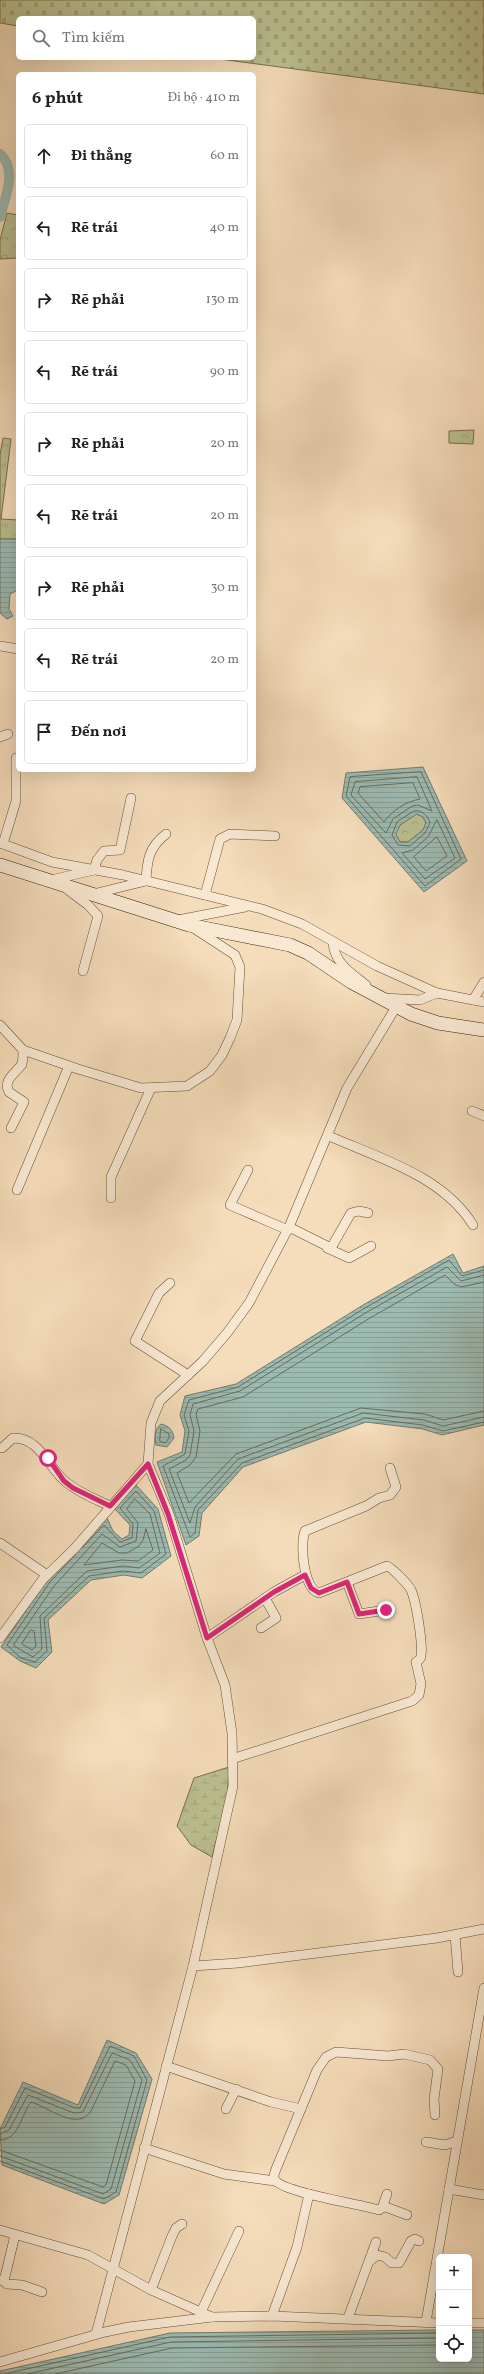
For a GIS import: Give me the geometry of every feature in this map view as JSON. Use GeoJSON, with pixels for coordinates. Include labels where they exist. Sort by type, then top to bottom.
{"type":"FeatureCollection","features":[{"type":"Feature","properties":{"kind":"main road"},"geometry":{"type":"LineString","coordinates":[[0,865],[184,923],[290,945],[308,953],[351,982],[411,1014],[438,1023],[484,1030]]}},
{"type":"Feature","properties":{"kind":"street"},"geometry":{"type":"LineString","coordinates":[[0,646],[16,649]]}},
{"type":"Feature","properties":{"kind":"street"},"geometry":{"type":"LineString","coordinates":[[16,758],[16,801],[2,844],[52,862],[146,881],[248,906],[302,924],[377,966],[437,993],[484,1002]]}},
{"type":"Feature","properties":{"kind":"street"},"geometry":{"type":"LineString","coordinates":[[94,870],[97,860],[104,851],[118,851],[121,848],[131,798]]}},
{"type":"Feature","properties":{"kind":"street"},"geometry":{"type":"LineString","coordinates":[[146,881],[149,853],[152,846],[166,834]]}},
{"type":"Feature","properties":{"kind":"street"},"geometry":{"type":"LineString","coordinates":[[205,895],[220,840],[230,834],[275,836]]}},
{"type":"Feature","properties":{"kind":"street"},"geometry":{"type":"LineString","coordinates":[[54,882],[94,870]]}},
{"type":"Feature","properties":{"kind":"street"},"geometry":{"type":"LineString","coordinates":[[93,894],[146,881]]}},
{"type":"Feature","properties":{"kind":"street"},"geometry":{"type":"LineString","coordinates":[[54,882],[88,905],[98,916],[83,971]]}},
{"type":"Feature","properties":{"kind":"street"},"geometry":{"type":"LineString","coordinates":[[184,923],[248,906]]}},
{"type":"Feature","properties":{"kind":"street"},"geometry":{"type":"LineString","coordinates":[[0,1024],[23,1050],[141,1088],[187,1086],[198,1080],[210,1071],[222,1055],[232,1028],[237,1020],[239,963],[230,951],[184,923]]}},
{"type":"Feature","properties":{"kind":"street"},"geometry":{"type":"LineString","coordinates":[[333,942],[335,954],[343,966],[366,984],[376,995],[420,1000],[437,993]]}},
{"type":"Feature","properties":{"kind":"street"},"geometry":{"type":"LineString","coordinates":[[473,1000],[484,982]]}},
{"type":"Feature","properties":{"kind":"street"},"geometry":{"type":"LineString","coordinates":[[96,2334],[193,1966],[233,1786],[225,1685],[207,1638],[168,1514],[148,1464],[151,1423],[160,1401],[203,1361],[228,1333],[249,1303],[288,1228],[329,1136],[347,1088],[396,1007]]}},
{"type":"Feature","properties":{"kind":"street"},"geometry":{"type":"LineString","coordinates":[[11,1128],[24,1102],[9,1092],[8,1084],[12,1074],[22,1063],[23,1050]]}},
{"type":"Feature","properties":{"kind":"street"},"geometry":{"type":"LineString","coordinates":[[17,1190],[69,1066]]}},
{"type":"Feature","properties":{"kind":"street"},"geometry":{"type":"LineString","coordinates":[[111,1198],[111,1177],[150,1088]]}},
{"type":"Feature","properties":{"kind":"street"},"geometry":{"type":"LineString","coordinates":[[472,1111],[484,1116]]}},
{"type":"Feature","properties":{"kind":"street"},"geometry":{"type":"LineString","coordinates":[[329,1136],[386,1161],[443,1191],[465,1211],[473,1225]]}},
{"type":"Feature","properties":{"kind":"street"},"geometry":{"type":"LineString","coordinates":[[248,1170],[230,1205],[288,1228],[349,1258],[371,1246]]}},
{"type":"Feature","properties":{"kind":"street"},"geometry":{"type":"LineString","coordinates":[[327,1248],[331,1248],[334,1244],[351,1213],[359,1211],[368,1213]]}},
{"type":"Feature","properties":{"kind":"street"},"geometry":{"type":"LineString","coordinates":[[170,1283],[159,1294],[135,1341],[188,1375]]}},
{"type":"Feature","properties":{"kind":"street"},"geometry":{"type":"LineString","coordinates":[[2,1448],[13,1438],[25,1440],[48,1458],[64,1481],[73,1488],[110,1506]]}},
{"type":"Feature","properties":{"kind":"street"},"geometry":{"type":"LineString","coordinates":[[0,1638],[47,1575],[75,1548],[148,1464]]}},
{"type":"Feature","properties":{"kind":"street"},"geometry":{"type":"LineString","coordinates":[[232,1759],[405,1703],[419,1695],[421,1684],[416,1662],[420,1660],[422,1654],[412,1594],[409,1586],[389,1566],[319,1593],[311,1588],[305,1575],[305,1531],[366,1506],[379,1498],[390,1495],[396,1488],[390,1468]]}},
{"type":"Feature","properties":{"kind":"street"},"geometry":{"type":"LineString","coordinates":[[0,1543],[47,1575]]}},
{"type":"Feature","properties":{"kind":"street"},"geometry":{"type":"LineString","coordinates":[[207,1638],[264,1598],[305,1575]]}},
{"type":"Feature","properties":{"kind":"street"},"geometry":{"type":"LineString","coordinates":[[347,1582],[359,1614],[386,1610]]}},
{"type":"Feature","properties":{"kind":"street"},"geometry":{"type":"LineString","coordinates":[[261,1628],[276,1618],[264,1598]]}},
{"type":"Feature","properties":{"kind":"street"},"geometry":{"type":"LineString","coordinates":[[193,1966],[246,1962],[455,1935],[484,1929]]}},
{"type":"Feature","properties":{"kind":"street"},"geometry":{"type":"LineString","coordinates":[[455,1935],[458,1972]]}},
{"type":"Feature","properties":{"kind":"street"},"geometry":{"type":"LineString","coordinates":[[426,2322],[484,1988]]}},
{"type":"Feature","properties":{"kind":"street"},"geometry":{"type":"LineString","coordinates":[[275,2181],[274,2178],[276,2169],[317,2070],[326,2057],[336,2052],[388,2056],[404,2054],[430,2060],[438,2068],[434,2100],[435,2115]]}},
{"type":"Feature","properties":{"kind":"street"},"geometry":{"type":"LineString","coordinates":[[166,2066],[301,2109]]}},
{"type":"Feature","properties":{"kind":"street"},"geometry":{"type":"LineString","coordinates":[[226,2109],[236,2089]]}},
{"type":"Feature","properties":{"kind":"street"},"geometry":{"type":"LineString","coordinates":[[426,2142],[445,2145],[457,2141]]}},
{"type":"Feature","properties":{"kind":"street"},"geometry":{"type":"LineString","coordinates":[[144,2148],[224,2174],[275,2181],[279,2185],[309,2194],[379,2210],[383,2206],[387,2194]]}},
{"type":"Feature","properties":{"kind":"street"},"geometry":{"type":"LineString","coordinates":[[449,2190],[484,2196]]}},
{"type":"Feature","properties":{"kind":"street"},"geometry":{"type":"LineString","coordinates":[[272,2316],[296,2248],[309,2194]]}},
{"type":"Feature","properties":{"kind":"street"},"geometry":{"type":"LineString","coordinates":[[383,2206],[407,2214]]}},
{"type":"Feature","properties":{"kind":"street"},"geometry":{"type":"LineString","coordinates":[[151,2290],[172,2236],[176,2228],[182,2224]]}},
{"type":"Feature","properties":{"kind":"street"},"geometry":{"type":"LineString","coordinates":[[0,2230],[88,2255],[151,2290],[212,2318]]}},
{"type":"Feature","properties":{"kind":"street"},"geometry":{"type":"LineString","coordinates":[[200,2312],[238,2231]]}},
{"type":"Feature","properties":{"kind":"street"},"geometry":{"type":"LineString","coordinates":[[15,2234],[2,2281],[7,2284],[22,2285],[42,2292]]}},
{"type":"Feature","properties":{"kind":"street"},"geometry":{"type":"LineString","coordinates":[[368,2262],[377,2255],[392,2263],[399,2263],[411,2241],[414,2239],[419,2241]]}},
{"type":"Feature","properties":{"kind":"street"},"geometry":{"type":"LineString","coordinates":[[348,2318],[376,2242]]}},
{"type":"Feature","properties":{"kind":"street"},"geometry":{"type":"LineString","coordinates":[[0,2362],[96,2334],[129,2327],[212,2318],[272,2316],[436,2323]]}},
{"type":"Feature","properties":{"kind":"street"},"geometry":{"type":"LineString","coordinates":[[472,2323],[484,2323]]}},
{"type":"Feature","properties":{"kind":"green space"},"geometry":{"type":"Polygon","coordinates":[[[0,0],[484,0],[484,94],[227,60],[256,60],[256,16],[16,16],[16,26],[0,23],[0,0]]]}},
{"type":"Feature","properties":{"kind":"green space"},"geometry":{"type":"Polygon","coordinates":[[[7,213],[16,215],[16,258],[0,259],[0,240],[7,213]]]}},
{"type":"Feature","properties":{"kind":"green space"},"geometry":{"type":"Polygon","coordinates":[[[474,430],[473,444],[449,443],[449,431],[474,430]]]}},
{"type":"Feature","properties":{"kind":"green space"},"geometry":{"type":"Polygon","coordinates":[[[3,438],[11,439],[1,519],[16,520],[16,539],[0,539],[0,455],[3,438]]]}},
{"type":"Feature","properties":{"kind":"green space"},"geometry":{"type":"Polygon","coordinates":[[[416,814],[423,817],[426,823],[423,830],[408,842],[400,842],[395,834],[400,825],[416,814]]]}},
{"type":"Feature","properties":{"kind":"green space"},"geometry":{"type":"Polygon","coordinates":[[[229,1767],[227,1800],[212,1857],[191,1845],[177,1826],[194,1778],[229,1767]]]}},
{"type":"Feature","properties":{"kind":"water"},"geometry":{"type":"Polygon","coordinates":[[[0,539],[16,539],[16,591],[10,594],[9,609],[13,616],[7,619],[0,613],[0,539]]]}},
{"type":"Feature","properties":{"kind":"water"},"geometry":{"type":"Polygon","coordinates":[[[423,767],[467,861],[424,892],[342,798],[346,773],[423,767]],[[417,814],[400,825],[396,834],[400,842],[408,842],[423,830],[426,823],[423,817],[417,814]]]}},
{"type":"Feature","properties":{"kind":"water"},"geometry":{"type":"Polygon","coordinates":[[[453,1254],[463,1273],[484,1266],[484,1425],[442,1435],[423,1429],[366,1422],[243,1467],[202,1513],[199,1536],[186,1545],[157,1462],[182,1452],[185,1431],[180,1415],[185,1396],[236,1384],[363,1305],[453,1254]]]}},
{"type":"Feature","properties":{"kind":"water"},"geometry":{"type":"Polygon","coordinates":[[[161,1424],[170,1429],[173,1433],[174,1438],[167,1447],[156,1445],[156,1431],[161,1424]]]}},
{"type":"Feature","properties":{"kind":"water"},"geometry":{"type":"Polygon","coordinates":[[[136,1485],[158,1509],[171,1556],[142,1578],[124,1575],[91,1580],[48,1620],[52,1652],[36,1668],[20,1661],[1,1647],[47,1580],[106,1516],[113,1531],[122,1539],[129,1535],[130,1525],[114,1508],[136,1485]]]}},
{"type":"Feature","properties":{"kind":"water"},"geometry":{"type":"Polygon","coordinates":[[[107,2040],[136,2053],[152,2079],[119,2195],[104,2204],[2,2165],[0,2129],[23,2082],[78,2105],[107,2040]]]}},
{"type":"Feature","properties":{"kind":"water"},"geometry":{"type":"Polygon","coordinates":[[[436,2330],[436,2362],[472,2362],[472,2330],[484,2330],[484,2374],[0,2374],[0,2371],[170,2333],[436,2330]]]}},
{"type":"Feature","properties":{"kind":"waterway"},"geometry":{"type":"LineString","coordinates":[[0,154],[5,160],[9,176],[9,184],[0,217]]}},
{"type":"Feature","properties":{"kind":"route"},"geometry":{"type":"LineString","coordinates":[[48,1458],[64,1481],[73,1488],[110,1506],[148,1464],[156,1480],[168,1514],[207,1638],[274,1592],[305,1575],[311,1588],[319,1593],[347,1582],[355,1607],[359,1614],[386,1610]]}}]}
